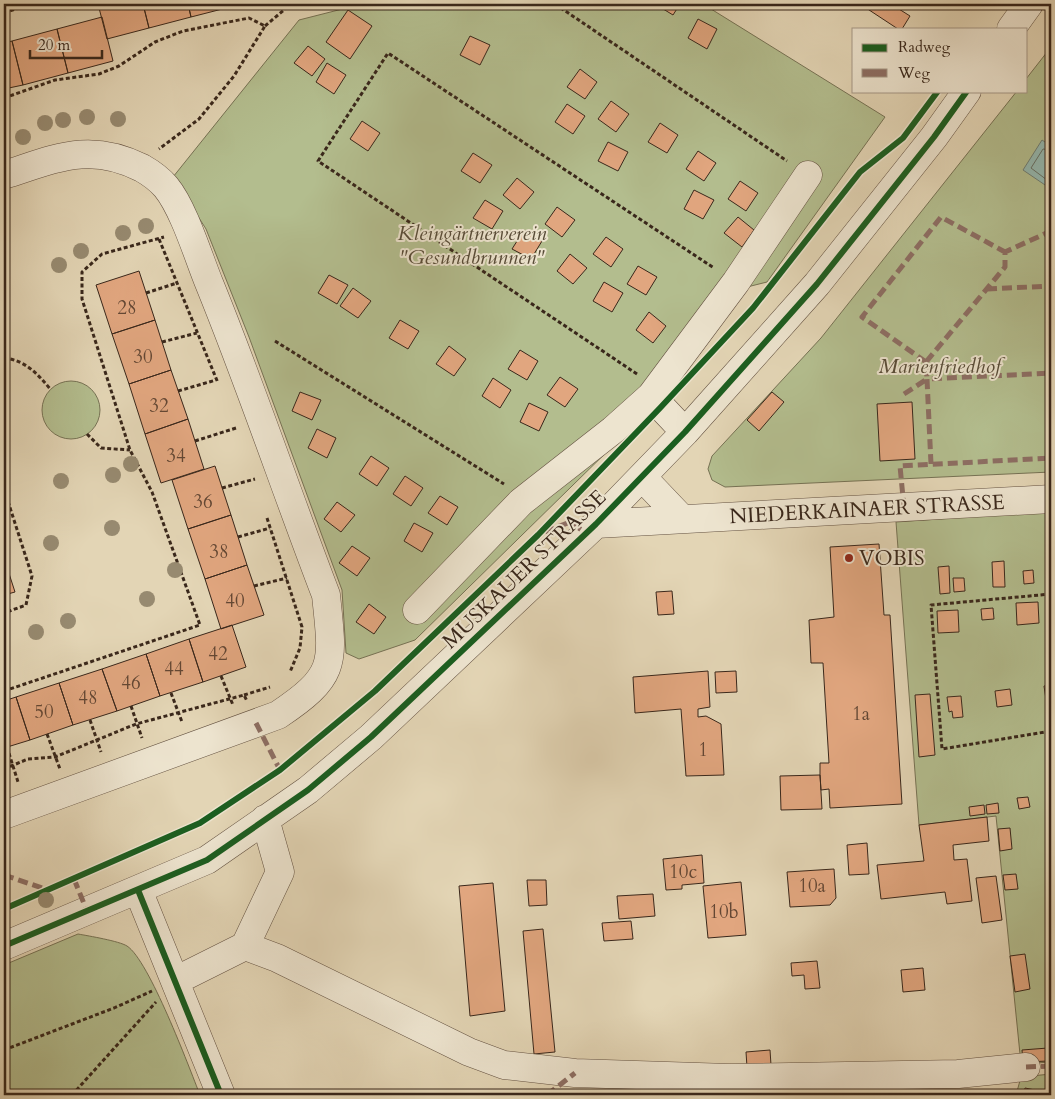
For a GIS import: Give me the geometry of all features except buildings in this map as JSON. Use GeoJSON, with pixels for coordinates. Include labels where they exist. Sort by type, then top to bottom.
{"type":"FeatureCollection","features":[{"type":"Feature","properties":{"kind":"street"},"geometry":{"type":"LineString","coordinates":[[1012,28],[1029,4]]}},
{"type":"Feature","properties":{"kind":"street","name":"MUSKAUER STRASSE"},"geometry":{"type":"LineString","coordinates":[[4,946],[207,860],[308,790],[371,737],[643,478],[817,284],[934,137],[965,92]]}},
{"type":"Feature","properties":{"kind":"street"},"geometry":{"type":"LineString","coordinates":[[4,175],[68,154],[95,153],[120,159],[143,169],[165,186],[178,208],[226,326],[326,595],[330,639],[328,668],[317,685],[304,698],[278,715],[4,815]]}},
{"type":"Feature","properties":{"kind":"street"},"geometry":{"type":"LineString","coordinates":[[417,610],[525,498],[613,430],[654,392],[736,282],[808,175]]}},
{"type":"Feature","properties":{"kind":"street"},"geometry":{"type":"LineString","coordinates":[[654,392],[685,432]]}},
{"type":"Feature","properties":{"kind":"street"},"geometry":{"type":"LineString","coordinates":[[643,478],[682,519]]}},
{"type":"Feature","properties":{"kind":"street","name":"NIEDERKAINAER STRASSE"},"geometry":{"type":"LineString","coordinates":[[596,524],[1051,499]]}},
{"type":"Feature","properties":{"kind":"street"},"geometry":{"type":"LineString","coordinates":[[167,984],[245,946],[280,872],[265,820]]}},
{"type":"Feature","properties":{"kind":"street"},"geometry":{"type":"LineString","coordinates":[[138,890],[167,984],[221,1095]]}},
{"type":"Feature","properties":{"kind":"street"},"geometry":{"type":"LineString","coordinates":[[245,946],[276,958],[470,1052],[504,1065],[575,1073],[729,1078],[958,1074],[1026,1067]]}},
{"type":"Feature","properties":{"kind":"path"},"geometry":{"type":"LineString","coordinates":[[4,13],[31,4]]}},
{"type":"Feature","properties":{"kind":"path"},"geometry":{"type":"LineString","coordinates":[[143,169],[157,151],[198,119],[234,76],[265,26],[291,4]]}},
{"type":"Feature","properties":{"kind":"path"},"geometry":{"type":"LineString","coordinates":[[555,4],[808,175]]}},
{"type":"Feature","properties":{"kind":"path"},"geometry":{"type":"LineString","coordinates":[[4,98],[55,80],[99,74],[119,66],[155,42],[183,31],[249,18],[265,26]]}},
{"type":"Feature","properties":{"kind":"path"},"geometry":{"type":"LineString","coordinates":[[654,392],[318,161],[388,52],[736,282]]}},
{"type":"Feature","properties":{"kind":"path"},"geometry":{"type":"LineString","coordinates":[[4,691],[200,624],[152,492],[130,450],[82,300],[82,272],[102,254],[188,231]]}},
{"type":"Feature","properties":{"kind":"path"},"geometry":{"type":"LineString","coordinates":[[159,239],[220,388]]}},
{"type":"Feature","properties":{"kind":"path"},"geometry":{"type":"LineString","coordinates":[[146,294],[177,284]]}},
{"type":"Feature","properties":{"kind":"path"},"geometry":{"type":"LineString","coordinates":[[162,342],[197,333]]}},
{"type":"Feature","properties":{"kind":"path"},"geometry":{"type":"LineString","coordinates":[[275,341],[525,498]]}},
{"type":"Feature","properties":{"kind":"path"},"geometry":{"type":"LineString","coordinates":[[4,358],[14,359],[36,371],[51,390]]}},
{"type":"Feature","properties":{"kind":"path"},"geometry":{"type":"LineString","coordinates":[[178,391],[216,380]]}},
{"type":"Feature","properties":{"kind":"path"},"geometry":{"type":"LineString","coordinates":[[233,420],[239,437]]}},
{"type":"Feature","properties":{"kind":"path"},"geometry":{"type":"LineString","coordinates":[[195,441],[236,428]]}},
{"type":"Feature","properties":{"kind":"path"},"geometry":{"type":"LineString","coordinates":[[87,434],[101,448],[130,450]]}},
{"type":"Feature","properties":{"kind":"path"},"geometry":{"type":"LineString","coordinates":[[252,470],[257,487]]}},
{"type":"Feature","properties":{"kind":"path"},"geometry":{"type":"LineString","coordinates":[[222,488],[255,479]]}},
{"type":"Feature","properties":{"kind":"path"},"geometry":{"type":"LineString","coordinates":[[4,489],[32,576],[26,605],[4,613]]}},
{"type":"Feature","properties":{"kind":"path"},"geometry":{"type":"LineString","coordinates":[[265,511],[302,627],[300,648],[289,674]]}},
{"type":"Feature","properties":{"kind":"path"},"geometry":{"type":"LineString","coordinates":[[238,537],[270,528]]}},
{"type":"Feature","properties":{"kind":"path"},"geometry":{"type":"LineString","coordinates":[[254,586],[287,578]]}},
{"type":"Feature","properties":{"kind":"path"},"geometry":{"type":"LineString","coordinates":[[1051,594],[931,605],[942,749],[1051,731]]}},
{"type":"Feature","properties":{"kind":"path"},"geometry":{"type":"LineString","coordinates":[[221,676],[232,698]]}},
{"type":"Feature","properties":{"kind":"path"},"geometry":{"type":"LineString","coordinates":[[4,769],[28,759],[55,757],[136,724],[178,711],[269,688],[276,683]]}},
{"type":"Feature","properties":{"kind":"path"},"geometry":{"type":"LineString","coordinates":[[171,693],[192,747]]}},
{"type":"Feature","properties":{"kind":"path"},"geometry":{"type":"LineString","coordinates":[[244,695],[256,723]]}},
{"type":"Feature","properties":{"kind":"path"},"geometry":{"type":"LineString","coordinates":[[131,706],[136,724]]}},
{"type":"Feature","properties":{"kind":"path"},"geometry":{"type":"LineString","coordinates":[[90,720],[110,777]]}},
{"type":"Feature","properties":{"kind":"path"},"geometry":{"type":"LineString","coordinates":[[47,734],[55,757]]}},
{"type":"Feature","properties":{"kind":"path"},"geometry":{"type":"LineString","coordinates":[[7,747],[12,765]]}},
{"type":"Feature","properties":{"kind":"path"},"geometry":{"type":"LineString","coordinates":[[4,1050],[114,1008],[167,984]]}},
{"type":"Feature","properties":{"kind":"path"},"geometry":{"type":"LineString","coordinates":[[72,1095],[163,994],[167,984]]}},
{"type":"Feature","properties":{"kind":"green space","name":"Kleingärtnerverein \"Gesundbrunnen\""},"geometry":{"type":"Polygon","coordinates":[[[362,4],[703,4],[885,117],[767,282],[743,288],[623,436],[415,640],[359,659],[346,653],[342,590],[249,337],[206,229],[173,177],[299,20],[362,4]]]}},
{"type":"Feature","properties":{"kind":"green space","name":"Marienfriedhof"},"geometry":{"type":"Polygon","coordinates":[[[1051,47],[1051,472],[725,487],[712,480],[708,469],[712,456],[821,338],[1016,92],[1028,92],[1028,76],[1051,47]]]}},
{"type":"Feature","properties":{"kind":"green space"},"geometry":{"type":"Polygon","coordinates":[[[71,381],[87,386],[95,394],[100,410],[95,426],[87,434],[71,439],[55,434],[47,426],[42,410],[47,394],[55,386],[71,381]]]}},
{"type":"Feature","properties":{"kind":"green space"},"geometry":{"type":"Polygon","coordinates":[[[1051,511],[1051,1062],[1021,1064],[996,816],[919,825],[896,522],[1051,511]]]}},
{"type":"Feature","properties":{"kind":"green space"},"geometry":{"type":"Polygon","coordinates":[[[78,934],[123,944],[136,955],[168,1015],[200,1095],[4,1095],[4,965],[78,934]]]}},
{"type":"Feature","properties":{"kind":"green space"},"geometry":{"type":"Polygon","coordinates":[[[1051,1074],[1051,1095],[1016,1095],[1021,1077],[1051,1074]]]}},
{"type":"Feature","properties":{"kind":"water"},"geometry":{"type":"Polygon","coordinates":[[[1042,140],[1051,146],[1051,182],[1048,187],[1023,170],[1042,140]]]}},
{"type":"Feature","properties":{"kind":"marked path"},"geometry":{"type":"LineString","coordinates":[[926,362],[862,317],[941,217],[1005,252]]}},
{"type":"Feature","properties":{"kind":"marked path"},"geometry":{"type":"LineString","coordinates":[[904,394],[927,379],[926,362],[1005,267],[1005,252],[1051,231]]}},
{"type":"Feature","properties":{"kind":"marked path"},"geometry":{"type":"LineString","coordinates":[[987,289],[1051,286]]}},
{"type":"Feature","properties":{"kind":"marked path"},"geometry":{"type":"LineString","coordinates":[[931,464],[927,379],[1051,373]]}},
{"type":"Feature","properties":{"kind":"marked path"},"geometry":{"type":"LineString","coordinates":[[904,508],[900,466],[1051,458]]}},
{"type":"Feature","properties":{"kind":"marked path"},"geometry":{"type":"LineString","coordinates":[[545,532],[570,522],[586,533]]}},
{"type":"Feature","properties":{"kind":"marked path"},"geometry":{"type":"LineString","coordinates":[[256,723],[280,770]]}},
{"type":"Feature","properties":{"kind":"marked path"},"geometry":{"type":"LineString","coordinates":[[4,875],[48,890]]}},
{"type":"Feature","properties":{"kind":"marked path"},"geometry":{"type":"LineString","coordinates":[[74,879],[87,911]]}},
{"type":"Feature","properties":{"kind":"marked path"},"geometry":{"type":"LineString","coordinates":[[1026,1067],[1051,1066]]}},
{"type":"Feature","properties":{"kind":"marked path"},"geometry":{"type":"LineString","coordinates":[[547,1095],[575,1073]]}},
{"type":"Feature","properties":{"kind":"cycle path"},"geometry":{"type":"LineString","coordinates":[[4,909],[200,823],[280,770],[375,691],[538,535],[660,408],[753,308],[860,172],[903,138],[937,92]]}},
{"type":"Feature","properties":{"kind":"cycle path"},"geometry":{"type":"LineString","coordinates":[[4,946],[207,860],[308,790],[371,737],[596,524],[685,432],[817,284],[934,137],[966,92]]}},
{"type":"Feature","properties":{"kind":"cycle path"},"geometry":{"type":"LineString","coordinates":[[138,890],[221,1095]]}},
{"type":"Feature","properties":{"kind":"place","name":"VOBIS"},"geometry":{"type":"Point","coordinates":[849,558]}}]}
